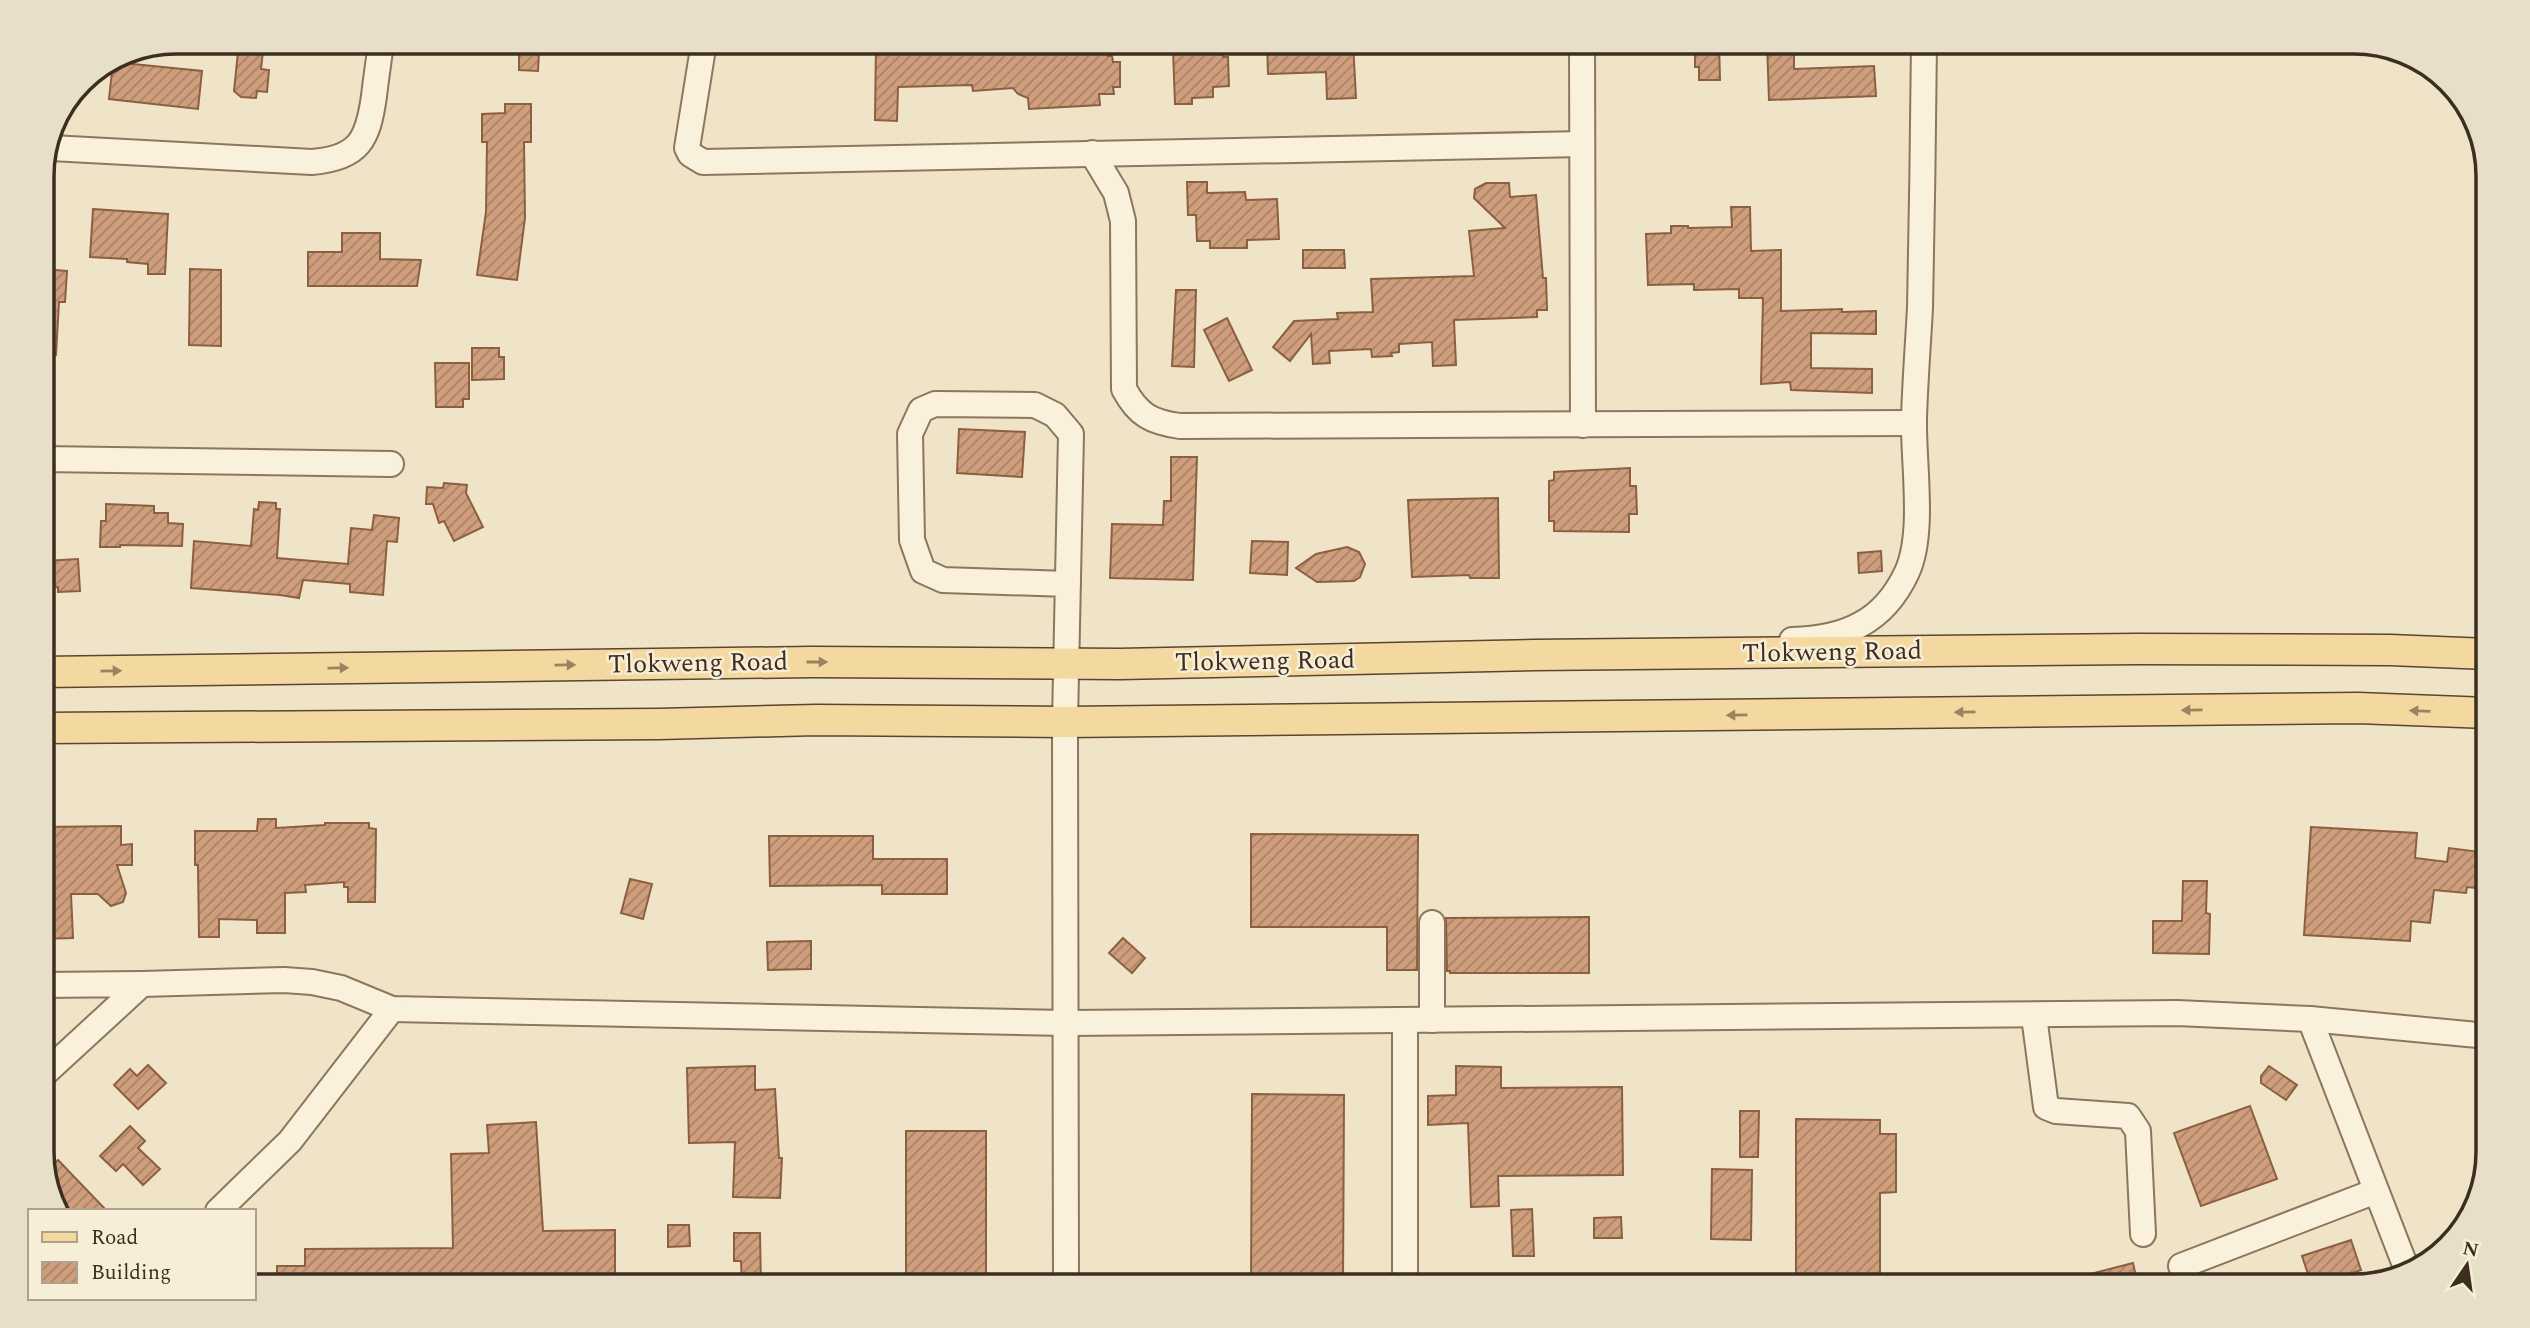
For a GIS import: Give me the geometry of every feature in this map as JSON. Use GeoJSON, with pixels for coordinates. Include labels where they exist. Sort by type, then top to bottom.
{"type":"FeatureCollection","features":[{"type":"Feature","properties":{"kind":"main road","name":"Tlokweng Road"},"geometry":{"type":"LineString","coordinates":[[55,672],[799,662],[1066,663],[2138,649],[2390,650],[2475,653]]}},
{"type":"Feature","properties":{"kind":"main road"},"geometry":{"type":"LineString","coordinates":[[55,728],[645,724],[816,720],[1065,722],[2358,708],[2476,713]]}},
{"type":"Feature","properties":{"kind":"street"},"geometry":{"type":"LineString","coordinates":[[58,148],[330,161],[347,155],[361,142],[370,124],[379,54]]}},
{"type":"Feature","properties":{"kind":"street"},"geometry":{"type":"LineString","coordinates":[[702,54],[687,148],[690,154],[702,162],[1581,144]]}},
{"type":"Feature","properties":{"kind":"street"},"geometry":{"type":"LineString","coordinates":[[1582,54],[1583,425]]}},
{"type":"Feature","properties":{"kind":"street"},"geometry":{"type":"LineString","coordinates":[[1534,655],[1565,648],[1663,642],[1816,639],[1847,632],[1876,616],[1889,602],[1912,563],[1916,516],[1914,423],[1920,286],[1924,54]]}},
{"type":"Feature","properties":{"kind":"street"},"geometry":{"type":"LineString","coordinates":[[1092,153],[1116,193],[1121,209],[1124,389],[1132,404],[1145,416],[1162,424],[1914,423]]}},
{"type":"Feature","properties":{"kind":"street"},"geometry":{"type":"LineString","coordinates":[[1066,1274],[1065,722],[1066,663],[1068,584],[1071,434],[1055,415],[1035,405],[935,404],[921,410],[911,434],[912,540],[923,571],[943,580],[1068,584]]}},
{"type":"Feature","properties":{"kind":"street"},"geometry":{"type":"LineString","coordinates":[[55,459],[391,464]]}},
{"type":"Feature","properties":{"kind":"street"},"geometry":{"type":"LineString","coordinates":[[1432,923],[1432,1020]]}},
{"type":"Feature","properties":{"kind":"street"},"geometry":{"type":"LineString","coordinates":[[55,985],[284,980],[312,982],[341,988],[392,1010],[1066,1023],[2177,1013],[2309,1019],[2476,1035]]}},
{"type":"Feature","properties":{"kind":"street"},"geometry":{"type":"LineString","coordinates":[[55,1064],[142,984]]}},
{"type":"Feature","properties":{"kind":"street"},"geometry":{"type":"LineString","coordinates":[[220,1209],[290,1141],[392,1010]]}},
{"type":"Feature","properties":{"kind":"street"},"geometry":{"type":"LineString","coordinates":[[2034,1016],[2046,1107],[2056,1111],[2128,1116],[2138,1131],[2143,1234]]}},
{"type":"Feature","properties":{"kind":"street"},"geometry":{"type":"LineString","coordinates":[[2309,1019],[2404,1263]]}},
{"type":"Feature","properties":{"kind":"street"},"geometry":{"type":"LineString","coordinates":[[1405,1020],[1405,1274]]}},
{"type":"Feature","properties":{"kind":"street"},"geometry":{"type":"LineString","coordinates":[[2181,1266],[2376,1191]]}},
{"type":"Feature","properties":{"kind":"building"},"geometry":{"type":"Polygon","coordinates":[[[238,54],[263,54],[261,69],[269,70],[267,92],[257,91],[256,98],[241,97],[234,91],[238,54]]]}},
{"type":"Feature","properties":{"kind":"building"},"geometry":{"type":"Polygon","coordinates":[[[519,54],[539,54],[538,71],[519,70],[519,54]]]}},
{"type":"Feature","properties":{"kind":"building"},"geometry":{"type":"Polygon","coordinates":[[[876,54],[1108,54],[1112,56],[1113,62],[1120,62],[1120,87],[1113,87],[1114,94],[1099,94],[1100,105],[1029,109],[1028,98],[1018,94],[1013,88],[973,91],[972,85],[898,87],[897,121],[875,120],[876,54]]]}},
{"type":"Feature","properties":{"kind":"building"},"geometry":{"type":"Polygon","coordinates":[[[1173,54],[1223,54],[1223,57],[1228,57],[1229,86],[1213,87],[1213,97],[1192,98],[1192,104],[1175,104],[1173,54]]]}},
{"type":"Feature","properties":{"kind":"building"},"geometry":{"type":"Polygon","coordinates":[[[1267,54],[1354,54],[1356,98],[1327,99],[1326,72],[1268,74],[1267,54]]]}},
{"type":"Feature","properties":{"kind":"building"},"geometry":{"type":"Polygon","coordinates":[[[1695,54],[1719,54],[1720,80],[1699,80],[1699,67],[1695,67],[1695,54]]]}},
{"type":"Feature","properties":{"kind":"building"},"geometry":{"type":"Polygon","coordinates":[[[1767,54],[1794,54],[1794,69],[1874,66],[1876,96],[1769,100],[1767,54]]]}},
{"type":"Feature","properties":{"kind":"building"},"geometry":{"type":"Polygon","coordinates":[[[131,64],[202,71],[198,109],[109,99],[112,73],[131,64]]]}},
{"type":"Feature","properties":{"kind":"building"},"geometry":{"type":"Polygon","coordinates":[[[505,104],[531,104],[531,142],[524,142],[525,218],[517,280],[477,275],[486,212],[487,142],[482,142],[482,114],[505,113],[505,104]]]}},
{"type":"Feature","properties":{"kind":"building"},"geometry":{"type":"Polygon","coordinates":[[[1187,182],[1207,182],[1207,193],[1245,192],[1246,200],[1277,199],[1279,239],[1247,240],[1247,248],[1210,248],[1210,241],[1197,241],[1196,215],[1188,215],[1187,182]]]}},
{"type":"Feature","properties":{"kind":"building"},"geometry":{"type":"Polygon","coordinates":[[[1486,183],[1509,183],[1510,197],[1536,195],[1547,310],[1537,310],[1537,317],[1454,320],[1456,365],[1433,366],[1432,342],[1399,344],[1399,352],[1391,353],[1392,356],[1372,357],[1371,349],[1329,351],[1330,363],[1313,364],[1311,334],[1290,361],[1273,347],[1294,321],[1338,319],[1337,313],[1373,312],[1371,279],[1474,276],[1469,231],[1505,228],[1474,198],[1475,189],[1486,183]]]}},
{"type":"Feature","properties":{"kind":"building"},"geometry":{"type":"Polygon","coordinates":[[[1731,207],[1750,207],[1751,251],[1781,250],[1781,311],[1876,311],[1876,334],[1811,333],[1811,368],[1872,369],[1872,393],[1791,390],[1790,382],[1761,384],[1763,298],[1739,298],[1739,289],[1694,290],[1694,284],[1648,285],[1646,234],[1671,233],[1671,226],[1732,227],[1731,207]]]}},
{"type":"Feature","properties":{"kind":"building"},"geometry":{"type":"Polygon","coordinates":[[[93,209],[168,214],[165,274],[148,274],[148,264],[127,262],[127,259],[90,257],[93,209]]]}},
{"type":"Feature","properties":{"kind":"building"},"geometry":{"type":"Polygon","coordinates":[[[342,233],[380,233],[380,259],[421,260],[417,286],[308,286],[308,252],[342,252],[342,233]]]}},
{"type":"Feature","properties":{"kind":"building"},"geometry":{"type":"Polygon","coordinates":[[[1303,250],[1344,250],[1345,268],[1303,268],[1303,250]]]}},
{"type":"Feature","properties":{"kind":"building"},"geometry":{"type":"Polygon","coordinates":[[[190,269],[221,270],[221,346],[189,345],[190,269]]]}},
{"type":"Feature","properties":{"kind":"building"},"geometry":{"type":"Polygon","coordinates":[[[55,270],[67,271],[65,302],[59,302],[56,355],[55,270]]]}},
{"type":"Feature","properties":{"kind":"building"},"geometry":{"type":"Polygon","coordinates":[[[1176,290],[1196,290],[1194,367],[1172,366],[1176,290]]]}},
{"type":"Feature","properties":{"kind":"building"},"geometry":{"type":"Polygon","coordinates":[[[1227,318],[1252,370],[1229,381],[1204,330],[1227,318]]]}},
{"type":"Feature","properties":{"kind":"building"},"geometry":{"type":"Polygon","coordinates":[[[472,348],[499,348],[499,357],[504,357],[504,379],[472,380],[472,348]]]}},
{"type":"Feature","properties":{"kind":"building"},"geometry":{"type":"Polygon","coordinates":[[[435,363],[469,363],[469,399],[463,399],[463,407],[436,407],[435,363]]]}},
{"type":"Feature","properties":{"kind":"building"},"geometry":{"type":"Polygon","coordinates":[[[959,429],[1025,432],[1022,477],[957,473],[959,429]]]}},
{"type":"Feature","properties":{"kind":"building"},"geometry":{"type":"Polygon","coordinates":[[[1171,457],[1197,457],[1193,580],[1110,578],[1112,524],[1163,525],[1164,501],[1171,501],[1171,457]]]}},
{"type":"Feature","properties":{"kind":"building"},"geometry":{"type":"Polygon","coordinates":[[[1630,468],[1630,486],[1636,486],[1637,514],[1629,514],[1629,532],[1554,531],[1554,521],[1549,521],[1549,481],[1554,480],[1554,472],[1630,468]]]}},
{"type":"Feature","properties":{"kind":"building"},"geometry":{"type":"Polygon","coordinates":[[[444,483],[467,485],[466,493],[483,527],[454,541],[444,521],[439,523],[433,504],[426,504],[427,487],[443,488],[444,483]]]}},
{"type":"Feature","properties":{"kind":"building"},"geometry":{"type":"Polygon","coordinates":[[[1498,498],[1499,578],[1470,578],[1469,575],[1412,577],[1408,500],[1498,498]]]}},
{"type":"Feature","properties":{"kind":"building"},"geometry":{"type":"Polygon","coordinates":[[[259,502],[276,503],[276,509],[280,509],[277,558],[348,564],[351,528],[372,530],[374,515],[399,518],[397,542],[387,541],[383,595],[350,592],[350,584],[303,580],[299,598],[191,588],[194,541],[251,546],[254,509],[258,510],[259,502]]]}},
{"type":"Feature","properties":{"kind":"building"},"geometry":{"type":"Polygon","coordinates":[[[106,504],[154,506],[154,513],[168,513],[168,523],[183,524],[182,546],[100,547],[101,521],[106,521],[106,504]]]}},
{"type":"Feature","properties":{"kind":"building"},"geometry":{"type":"Polygon","coordinates":[[[1252,541],[1288,542],[1287,575],[1250,573],[1252,541]]]}},
{"type":"Feature","properties":{"kind":"building"},"geometry":{"type":"Polygon","coordinates":[[[1347,547],[1359,552],[1365,564],[1360,577],[1354,581],[1317,582],[1296,568],[1316,554],[1347,547]]]}},
{"type":"Feature","properties":{"kind":"building"},"geometry":{"type":"Polygon","coordinates":[[[1881,551],[1882,571],[1859,573],[1858,553],[1881,551]]]}},
{"type":"Feature","properties":{"kind":"building"},"geometry":{"type":"Polygon","coordinates":[[[78,559],[80,591],[58,592],[58,587],[55,587],[55,560],[78,559]]]}},
{"type":"Feature","properties":{"kind":"building"},"geometry":{"type":"Polygon","coordinates":[[[258,819],[276,819],[276,828],[325,823],[369,823],[369,828],[376,829],[375,902],[348,902],[348,887],[344,887],[344,882],[305,885],[306,892],[285,893],[285,933],[257,933],[257,920],[219,919],[219,937],[199,937],[195,831],[257,831],[258,819]]]}},
{"type":"Feature","properties":{"kind":"building"},"geometry":{"type":"Polygon","coordinates":[[[121,826],[121,845],[132,844],[132,865],[117,865],[126,893],[123,902],[111,906],[98,894],[71,894],[73,938],[55,939],[55,827],[121,826]]]}},
{"type":"Feature","properties":{"kind":"building"},"geometry":{"type":"Polygon","coordinates":[[[2311,827],[2417,833],[2415,858],[2447,862],[2449,848],[2476,851],[2476,888],[2467,887],[2466,893],[2434,890],[2430,923],[2411,921],[2410,941],[2304,935],[2311,827]]]}},
{"type":"Feature","properties":{"kind":"building"},"geometry":{"type":"Polygon","coordinates":[[[1251,834],[1418,835],[1417,970],[1387,970],[1387,927],[1251,927],[1251,834]]]}},
{"type":"Feature","properties":{"kind":"building"},"geometry":{"type":"Polygon","coordinates":[[[769,836],[873,836],[873,859],[947,859],[947,894],[882,894],[882,885],[770,886],[769,836]]]}},
{"type":"Feature","properties":{"kind":"building"},"geometry":{"type":"Polygon","coordinates":[[[630,879],[652,884],[643,919],[621,913],[630,879]]]}},
{"type":"Feature","properties":{"kind":"building"},"geometry":{"type":"Polygon","coordinates":[[[2183,881],[2207,881],[2209,954],[2153,953],[2153,921],[2182,921],[2183,881]]]}},
{"type":"Feature","properties":{"kind":"building"},"geometry":{"type":"Polygon","coordinates":[[[1589,917],[1589,973],[1447,971],[1446,918],[1589,917]]]}},
{"type":"Feature","properties":{"kind":"building"},"geometry":{"type":"Polygon","coordinates":[[[1123,938],[1145,958],[1132,973],[1109,953],[1123,938]]]}},
{"type":"Feature","properties":{"kind":"building"},"geometry":{"type":"Polygon","coordinates":[[[811,941],[811,969],[768,970],[767,942],[811,941]]]}},
{"type":"Feature","properties":{"kind":"building"},"geometry":{"type":"Polygon","coordinates":[[[148,1065],[166,1083],[138,1109],[114,1085],[130,1069],[137,1076],[148,1065]]]}},
{"type":"Feature","properties":{"kind":"building"},"geometry":{"type":"Polygon","coordinates":[[[755,1066],[755,1090],[775,1089],[779,1158],[782,1158],[780,1198],[733,1197],[735,1142],[689,1143],[687,1068],[755,1066]]]}},
{"type":"Feature","properties":{"kind":"building"},"geometry":{"type":"Polygon","coordinates":[[[1456,1066],[1501,1067],[1501,1088],[1622,1087],[1623,1175],[1498,1176],[1499,1206],[1471,1207],[1468,1123],[1428,1125],[1428,1096],[1456,1095],[1456,1066]]]}},
{"type":"Feature","properties":{"kind":"building"},"geometry":{"type":"Polygon","coordinates":[[[2269,1066],[2297,1085],[2286,1100],[2261,1083],[2261,1076],[2269,1066]]]}},
{"type":"Feature","properties":{"kind":"building"},"geometry":{"type":"Polygon","coordinates":[[[1252,1094],[1344,1095],[1343,1274],[1251,1274],[1252,1094]]]}},
{"type":"Feature","properties":{"kind":"building"},"geometry":{"type":"Polygon","coordinates":[[[2250,1106],[2277,1179],[2201,1206],[2174,1133],[2250,1106]]]}},
{"type":"Feature","properties":{"kind":"building"},"geometry":{"type":"Polygon","coordinates":[[[1740,1111],[1759,1111],[1758,1157],[1740,1157],[1740,1111]]]}},
{"type":"Feature","properties":{"kind":"building"},"geometry":{"type":"Polygon","coordinates":[[[1796,1119],[1880,1120],[1880,1134],[1896,1134],[1896,1192],[1880,1193],[1880,1274],[1796,1274],[1796,1119]]]}},
{"type":"Feature","properties":{"kind":"building"},"geometry":{"type":"Polygon","coordinates":[[[536,1122],[543,1231],[615,1230],[615,1274],[277,1274],[277,1266],[305,1266],[305,1249],[453,1248],[451,1154],[489,1153],[487,1125],[536,1122]]]}},
{"type":"Feature","properties":{"kind":"building"},"geometry":{"type":"Polygon","coordinates":[[[130,1126],[145,1141],[138,1148],[160,1169],[143,1185],[123,1164],[116,1171],[100,1156],[130,1126]]]}},
{"type":"Feature","properties":{"kind":"building"},"geometry":{"type":"Polygon","coordinates":[[[906,1131],[986,1131],[986,1274],[906,1274],[906,1131]]]}},
{"type":"Feature","properties":{"kind":"building"},"geometry":{"type":"Polygon","coordinates":[[[58,1160],[105,1209],[69,1209],[61,1191],[55,1163],[58,1160]]]}},
{"type":"Feature","properties":{"kind":"building"},"geometry":{"type":"Polygon","coordinates":[[[1712,1169],[1752,1170],[1751,1240],[1711,1239],[1712,1169]]]}},
{"type":"Feature","properties":{"kind":"building"},"geometry":{"type":"Polygon","coordinates":[[[1532,1209],[1534,1256],[1513,1256],[1511,1210],[1532,1209]]]}},
{"type":"Feature","properties":{"kind":"building"},"geometry":{"type":"Polygon","coordinates":[[[1621,1217],[1622,1238],[1594,1238],[1594,1218],[1621,1217]]]}},
{"type":"Feature","properties":{"kind":"building"},"geometry":{"type":"Polygon","coordinates":[[[668,1225],[689,1225],[690,1246],[668,1247],[668,1225]]]}},
{"type":"Feature","properties":{"kind":"building"},"geometry":{"type":"Polygon","coordinates":[[[734,1233],[760,1233],[761,1274],[742,1274],[741,1261],[734,1261],[734,1233]]]}},
{"type":"Feature","properties":{"kind":"building"},"geometry":{"type":"Polygon","coordinates":[[[2351,1240],[2361,1270],[2349,1274],[2308,1274],[2302,1256],[2351,1240]]]}},
{"type":"Feature","properties":{"kind":"building"},"geometry":{"type":"Polygon","coordinates":[[[2133,1263],[2135,1274],[2090,1274],[2133,1263]]]}}]}
